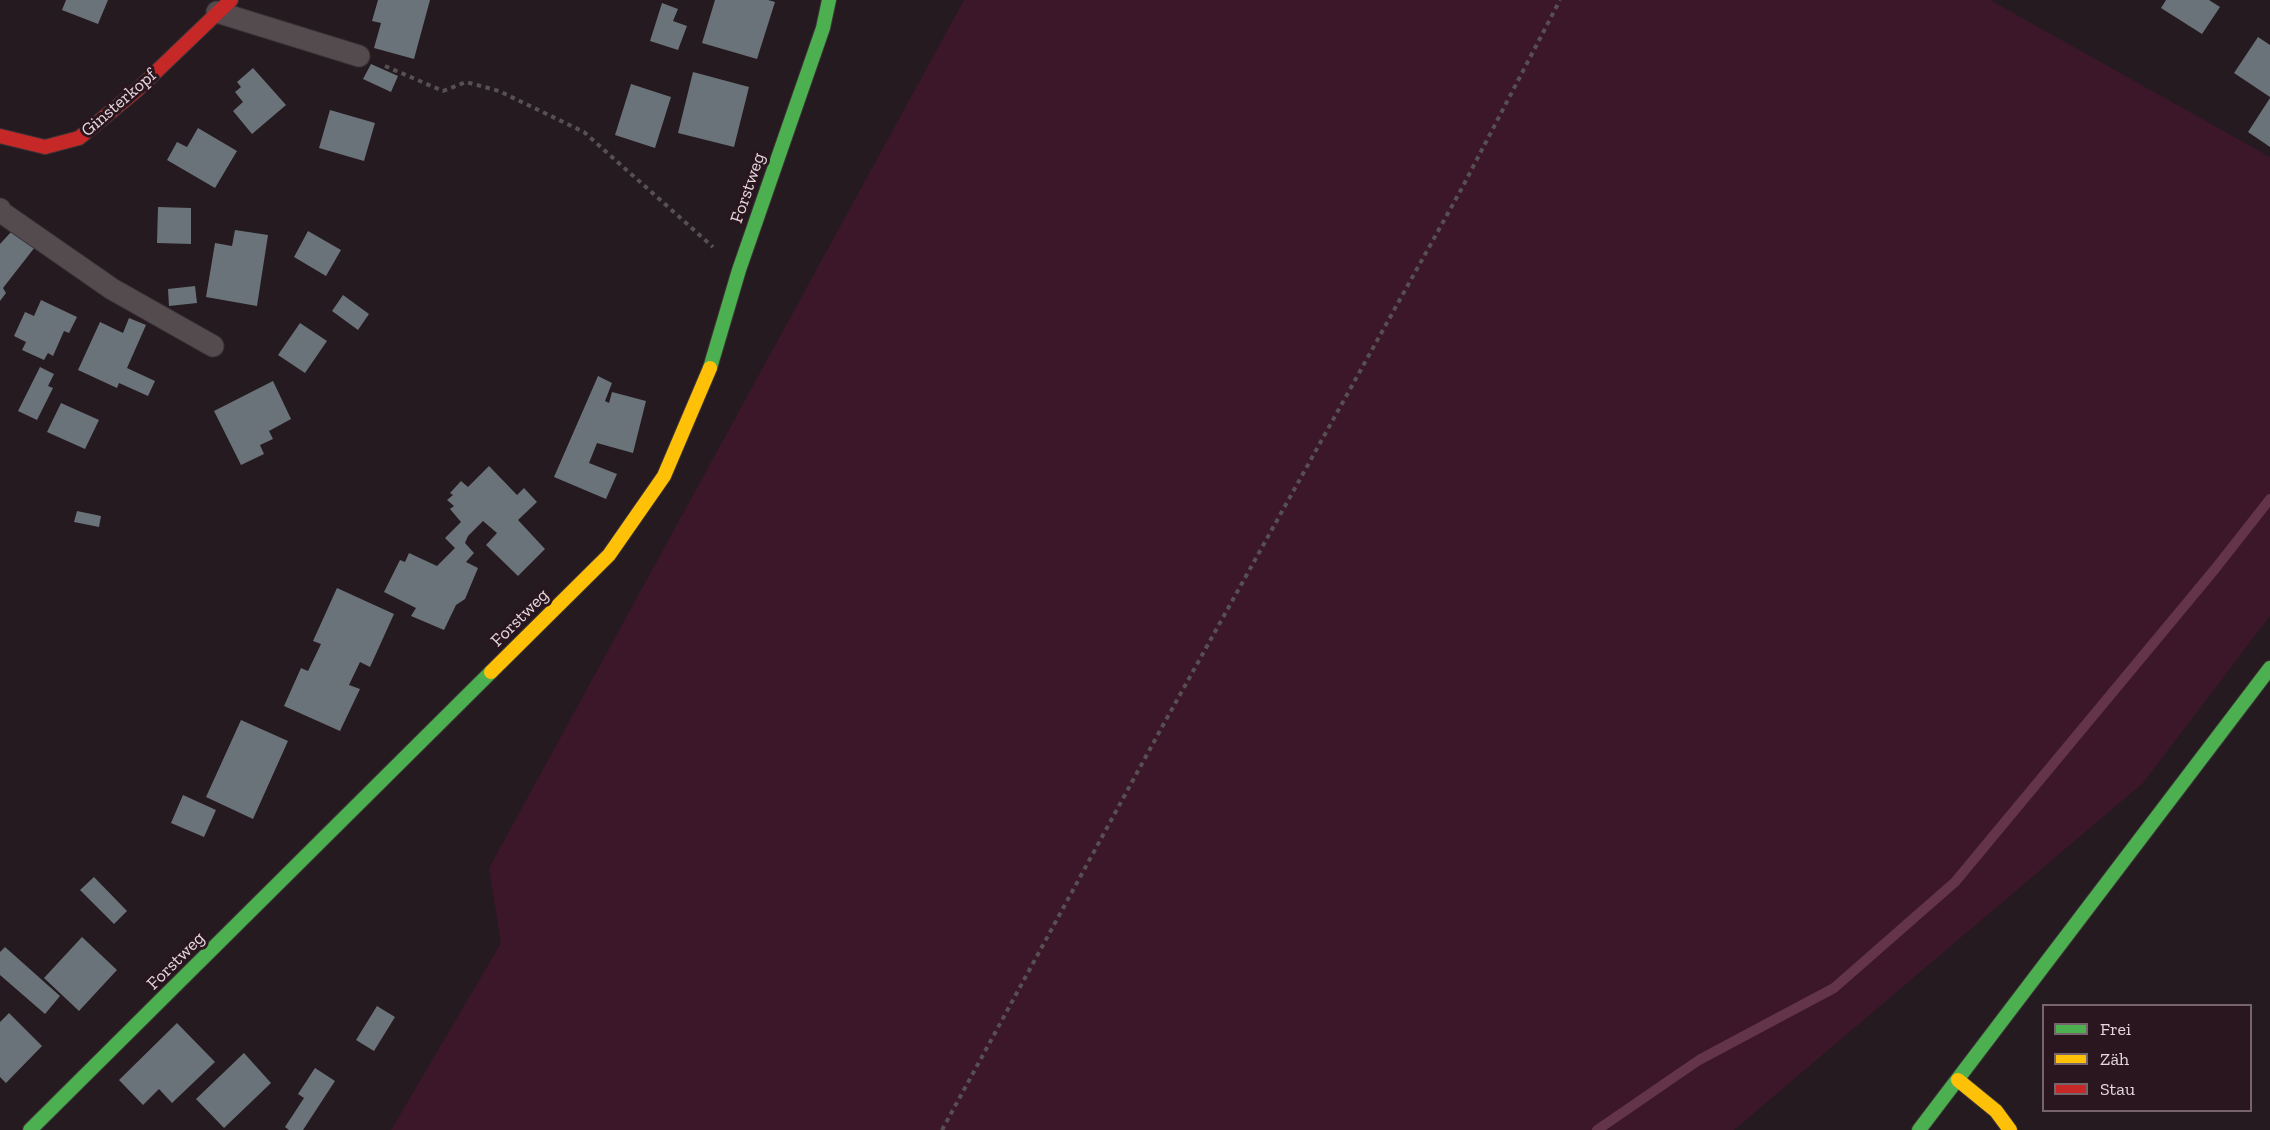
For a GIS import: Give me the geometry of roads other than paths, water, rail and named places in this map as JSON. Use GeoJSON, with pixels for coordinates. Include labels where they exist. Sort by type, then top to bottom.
{"type":"FeatureCollection","features":[{"type":"Feature","properties":{"kind":"street","name":"Forstweg"},"geometry":{"type":"LineString","coordinates":[[30,1130],[609,555],[664,476],[712,364],[739,270],[823,28],[830,0]]}},
{"type":"Feature","properties":{"kind":"street","name":"Ginsterkopf"},"geometry":{"type":"LineString","coordinates":[[0,136],[45,147],[79,138],[137,90],[224,6]]}},
{"type":"Feature","properties":{"kind":"street"},"geometry":{"type":"LineString","coordinates":[[1919,1130],[2270,668]]}},
{"type":"Feature","properties":{"kind":"street"},"geometry":{"type":"LineString","coordinates":[[1958,1080],[1996,1111],[2010,1130]]}},
{"type":"Feature","properties":{"kind":"lane","name":"Ginsterkopf"},"geometry":{"type":"LineString","coordinates":[[224,6],[359,56]]}},
{"type":"Feature","properties":{"kind":"lane"},"geometry":{"type":"LineString","coordinates":[[0,209],[1,212],[112,289],[213,346]]}},
{"type":"Feature","properties":{"kind":"waterway"},"geometry":{"type":"LineString","coordinates":[[1597,1130],[1699,1060],[1834,988],[1955,882],[2215,569],[2270,499]]}}]}
